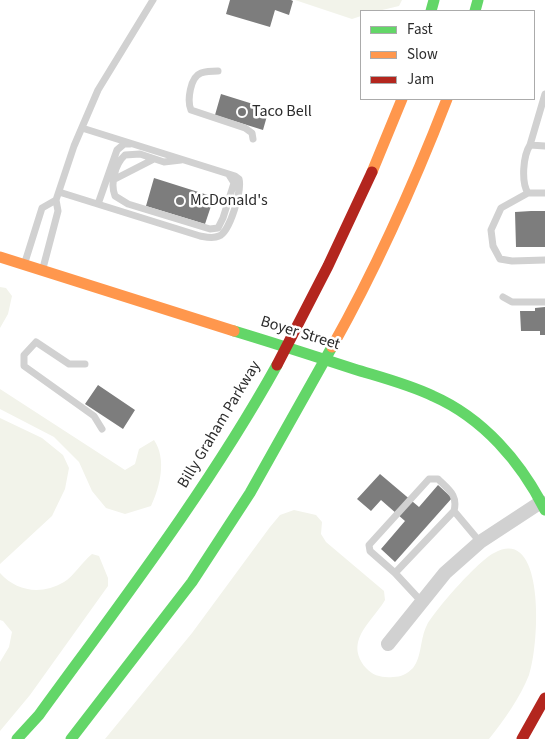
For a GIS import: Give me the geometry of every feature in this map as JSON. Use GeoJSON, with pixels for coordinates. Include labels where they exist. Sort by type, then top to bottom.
{"type":"FeatureCollection","features":[{"type":"Feature","properties":{"kind":"main road","name":"Billy Graham Parkway"},"geometry":{"type":"LineString","coordinates":[[17,739],[39,715],[174,530],[241,427],[326,273],[354,213],[402,100]]}},
{"type":"Feature","properties":{"kind":"main road"},"geometry":{"type":"LineString","coordinates":[[71,739],[192,582],[250,493],[363,292],[392,230],[447,100]]}},
{"type":"Feature","properties":{"kind":"main road","name":"Boyer Street"},"geometry":{"type":"LineString","coordinates":[[0,257],[415,387],[440,399],[464,414],[513,459],[529,479],[544,504]]}},
{"type":"Feature","properties":{"kind":"main road"},"geometry":{"type":"LineString","coordinates":[[523,739],[545,698]]}},
{"type":"Feature","properties":{"kind":"street"},"geometry":{"type":"LineString","coordinates":[[388,644],[445,573],[480,542],[544,504]]}},
{"type":"Feature","properties":{"kind":"lane"},"geometry":{"type":"LineString","coordinates":[[42,271],[58,211],[56,200],[82,128],[98,90],[153,0]]}},
{"type":"Feature","properties":{"kind":"lane"},"geometry":{"type":"LineString","coordinates":[[218,71],[200,73],[195,78],[188,102],[191,110],[245,128],[252,133],[253,139]]}},
{"type":"Feature","properties":{"kind":"lane"},"geometry":{"type":"LineString","coordinates":[[528,193],[524,187],[526,152],[530,145],[545,94]]}},
{"type":"Feature","properties":{"kind":"lane"},"geometry":{"type":"LineString","coordinates":[[59,192],[200,236],[220,236],[227,230],[240,190],[239,179],[82,128]]}},
{"type":"Feature","properties":{"kind":"lane"},"geometry":{"type":"LineString","coordinates":[[98,204],[117,150],[124,144],[132,143]]}},
{"type":"Feature","properties":{"kind":"lane"},"geometry":{"type":"LineString","coordinates":[[530,145],[545,146]]}},
{"type":"Feature","properties":{"kind":"lane"},"geometry":{"type":"LineString","coordinates":[[184,160],[164,162],[140,154],[126,155],[119,162],[112,189],[120,201],[210,229],[221,224],[233,187],[233,179],[228,174]]}},
{"type":"Feature","properties":{"kind":"lane"},"geometry":{"type":"LineString","coordinates":[[113,180],[154,159]]}},
{"type":"Feature","properties":{"kind":"lane"},"geometry":{"type":"LineString","coordinates":[[545,193],[528,193],[501,208],[491,230],[492,246],[500,259],[512,261],[545,260]]}},
{"type":"Feature","properties":{"kind":"lane"},"geometry":{"type":"LineString","coordinates":[[24,265],[42,208],[56,200]]}},
{"type":"Feature","properties":{"kind":"lane"},"geometry":{"type":"LineString","coordinates":[[503,298],[512,302],[545,302]]}},
{"type":"Feature","properties":{"kind":"lane"},"geometry":{"type":"LineString","coordinates":[[85,364],[69,364],[36,342],[24,355],[24,366],[94,416],[102,429]]}},
{"type":"Feature","properties":{"kind":"lane"},"geometry":{"type":"LineString","coordinates":[[395,574],[454,511],[456,500],[453,493],[438,479],[429,479],[411,496],[369,545],[370,551],[421,601]]}},
{"type":"Feature","properties":{"kind":"lane"},"geometry":{"type":"LineString","coordinates":[[454,511],[480,542]]}},
{"type":"Feature","properties":{"kind":"shaded area"},"geometry":{"type":"Polygon","coordinates":[[[295,0],[402,0],[399,6],[382,10],[360,10],[360,16],[352,19],[295,0]]]}},
{"type":"Feature","properties":{"kind":"shaded area"},"geometry":{"type":"Polygon","coordinates":[[[0,287],[6,288],[12,296],[8,314],[0,328],[0,287]]]}},
{"type":"Feature","properties":{"kind":"shaded area"},"geometry":{"type":"Polygon","coordinates":[[[0,389],[125,470],[135,464],[139,449],[154,440],[160,456],[161,473],[151,506],[125,514],[106,508],[92,491],[79,462],[54,437],[0,409],[0,389]]]}},
{"type":"Feature","properties":{"kind":"shaded area"},"geometry":{"type":"Polygon","coordinates":[[[0,418],[42,438],[63,455],[69,468],[65,489],[52,516],[0,564],[0,418]]]}},
{"type":"Feature","properties":{"kind":"shaded area"},"geometry":{"type":"Polygon","coordinates":[[[294,510],[316,515],[322,522],[321,534],[326,542],[384,591],[385,600],[362,632],[358,649],[360,658],[366,668],[375,675],[382,677],[401,676],[413,668],[418,658],[427,625],[448,597],[487,557],[494,553],[511,549],[523,555],[530,570],[535,591],[536,615],[533,659],[529,675],[521,692],[489,739],[105,739],[192,633],[270,527],[280,515],[294,510]]]}},
{"type":"Feature","properties":{"kind":"shaded area"},"geometry":{"type":"Polygon","coordinates":[[[92,554],[99,556],[108,578],[108,586],[30,695],[0,731],[0,662],[9,647],[12,632],[0,620],[0,573],[22,588],[30,590],[47,589],[68,579],[92,554]]]}},
{"type":"Feature","properties":{"kind":"building"},"geometry":{"type":"Polygon","coordinates":[[[230,0],[293,1],[289,15],[275,10],[270,27],[226,14],[230,0]]]}},
{"type":"Feature","properties":{"kind":"building","name":"Taco Bell"},"geometry":{"type":"Polygon","coordinates":[[[221,94],[269,109],[263,130],[215,115],[221,94]]]}},
{"type":"Feature","properties":{"kind":"building","name":"McDonald's"},"geometry":{"type":"Polygon","coordinates":[[[154,178],[214,197],[205,224],[146,206],[154,178]]]}},
{"type":"Feature","properties":{"kind":"building"},"geometry":{"type":"Polygon","coordinates":[[[545,211],[545,247],[516,247],[515,212],[545,211]]]}},
{"type":"Feature","properties":{"kind":"building"},"geometry":{"type":"Polygon","coordinates":[[[545,307],[545,335],[540,335],[540,331],[521,331],[520,311],[535,311],[535,308],[545,307]]]}},
{"type":"Feature","properties":{"kind":"building"},"geometry":{"type":"Polygon","coordinates":[[[98,385],[135,410],[123,429],[85,404],[98,385]]]}},
{"type":"Feature","properties":{"kind":"building"},"geometry":{"type":"Polygon","coordinates":[[[380,474],[419,507],[438,485],[452,498],[395,562],[381,549],[405,521],[381,500],[371,511],[357,499],[380,474]]]}},
{"type":"Feature","properties":{"kind":"traffic: fast"},"geometry":{"type":"LineString","coordinates":[[431,10],[434,0]]}},
{"type":"Feature","properties":{"kind":"traffic: fast"},"geometry":{"type":"LineString","coordinates":[[475,10],[478,0]]}},
{"type":"Feature","properties":{"kind":"traffic: fast"},"geometry":{"type":"LineString","coordinates":[[234,331],[404,384],[451,405],[468,416],[499,443],[524,475],[545,510]]}},
{"type":"Feature","properties":{"kind":"traffic: fast"},"geometry":{"type":"LineString","coordinates":[[71,739],[192,582],[250,493],[332,347]]}},
{"type":"Feature","properties":{"kind":"traffic: fast"},"geometry":{"type":"LineString","coordinates":[[17,739],[39,715],[163,544],[222,456],[277,365]]}},
{"type":"Feature","properties":{"kind":"traffic: slow"},"geometry":{"type":"LineString","coordinates":[[372,172],[402,100]]}},
{"type":"Feature","properties":{"kind":"traffic: slow"},"geometry":{"type":"LineString","coordinates":[[332,347],[394,225],[447,100]]}},
{"type":"Feature","properties":{"kind":"traffic: slow"},"geometry":{"type":"LineString","coordinates":[[0,257],[234,331]]}},
{"type":"Feature","properties":{"kind":"traffic: jam"},"geometry":{"type":"LineString","coordinates":[[277,365],[328,266],[372,172]]}},
{"type":"Feature","properties":{"kind":"traffic: jam"},"geometry":{"type":"LineString","coordinates":[[522,739],[545,698]]}},
{"type":"Feature","properties":{"kind":"place","name":"Taco Bell"},"geometry":{"type":"Point","coordinates":[242,112]}},
{"type":"Feature","properties":{"kind":"place","name":"McDonald's"},"geometry":{"type":"Point","coordinates":[180,201]}}]}
